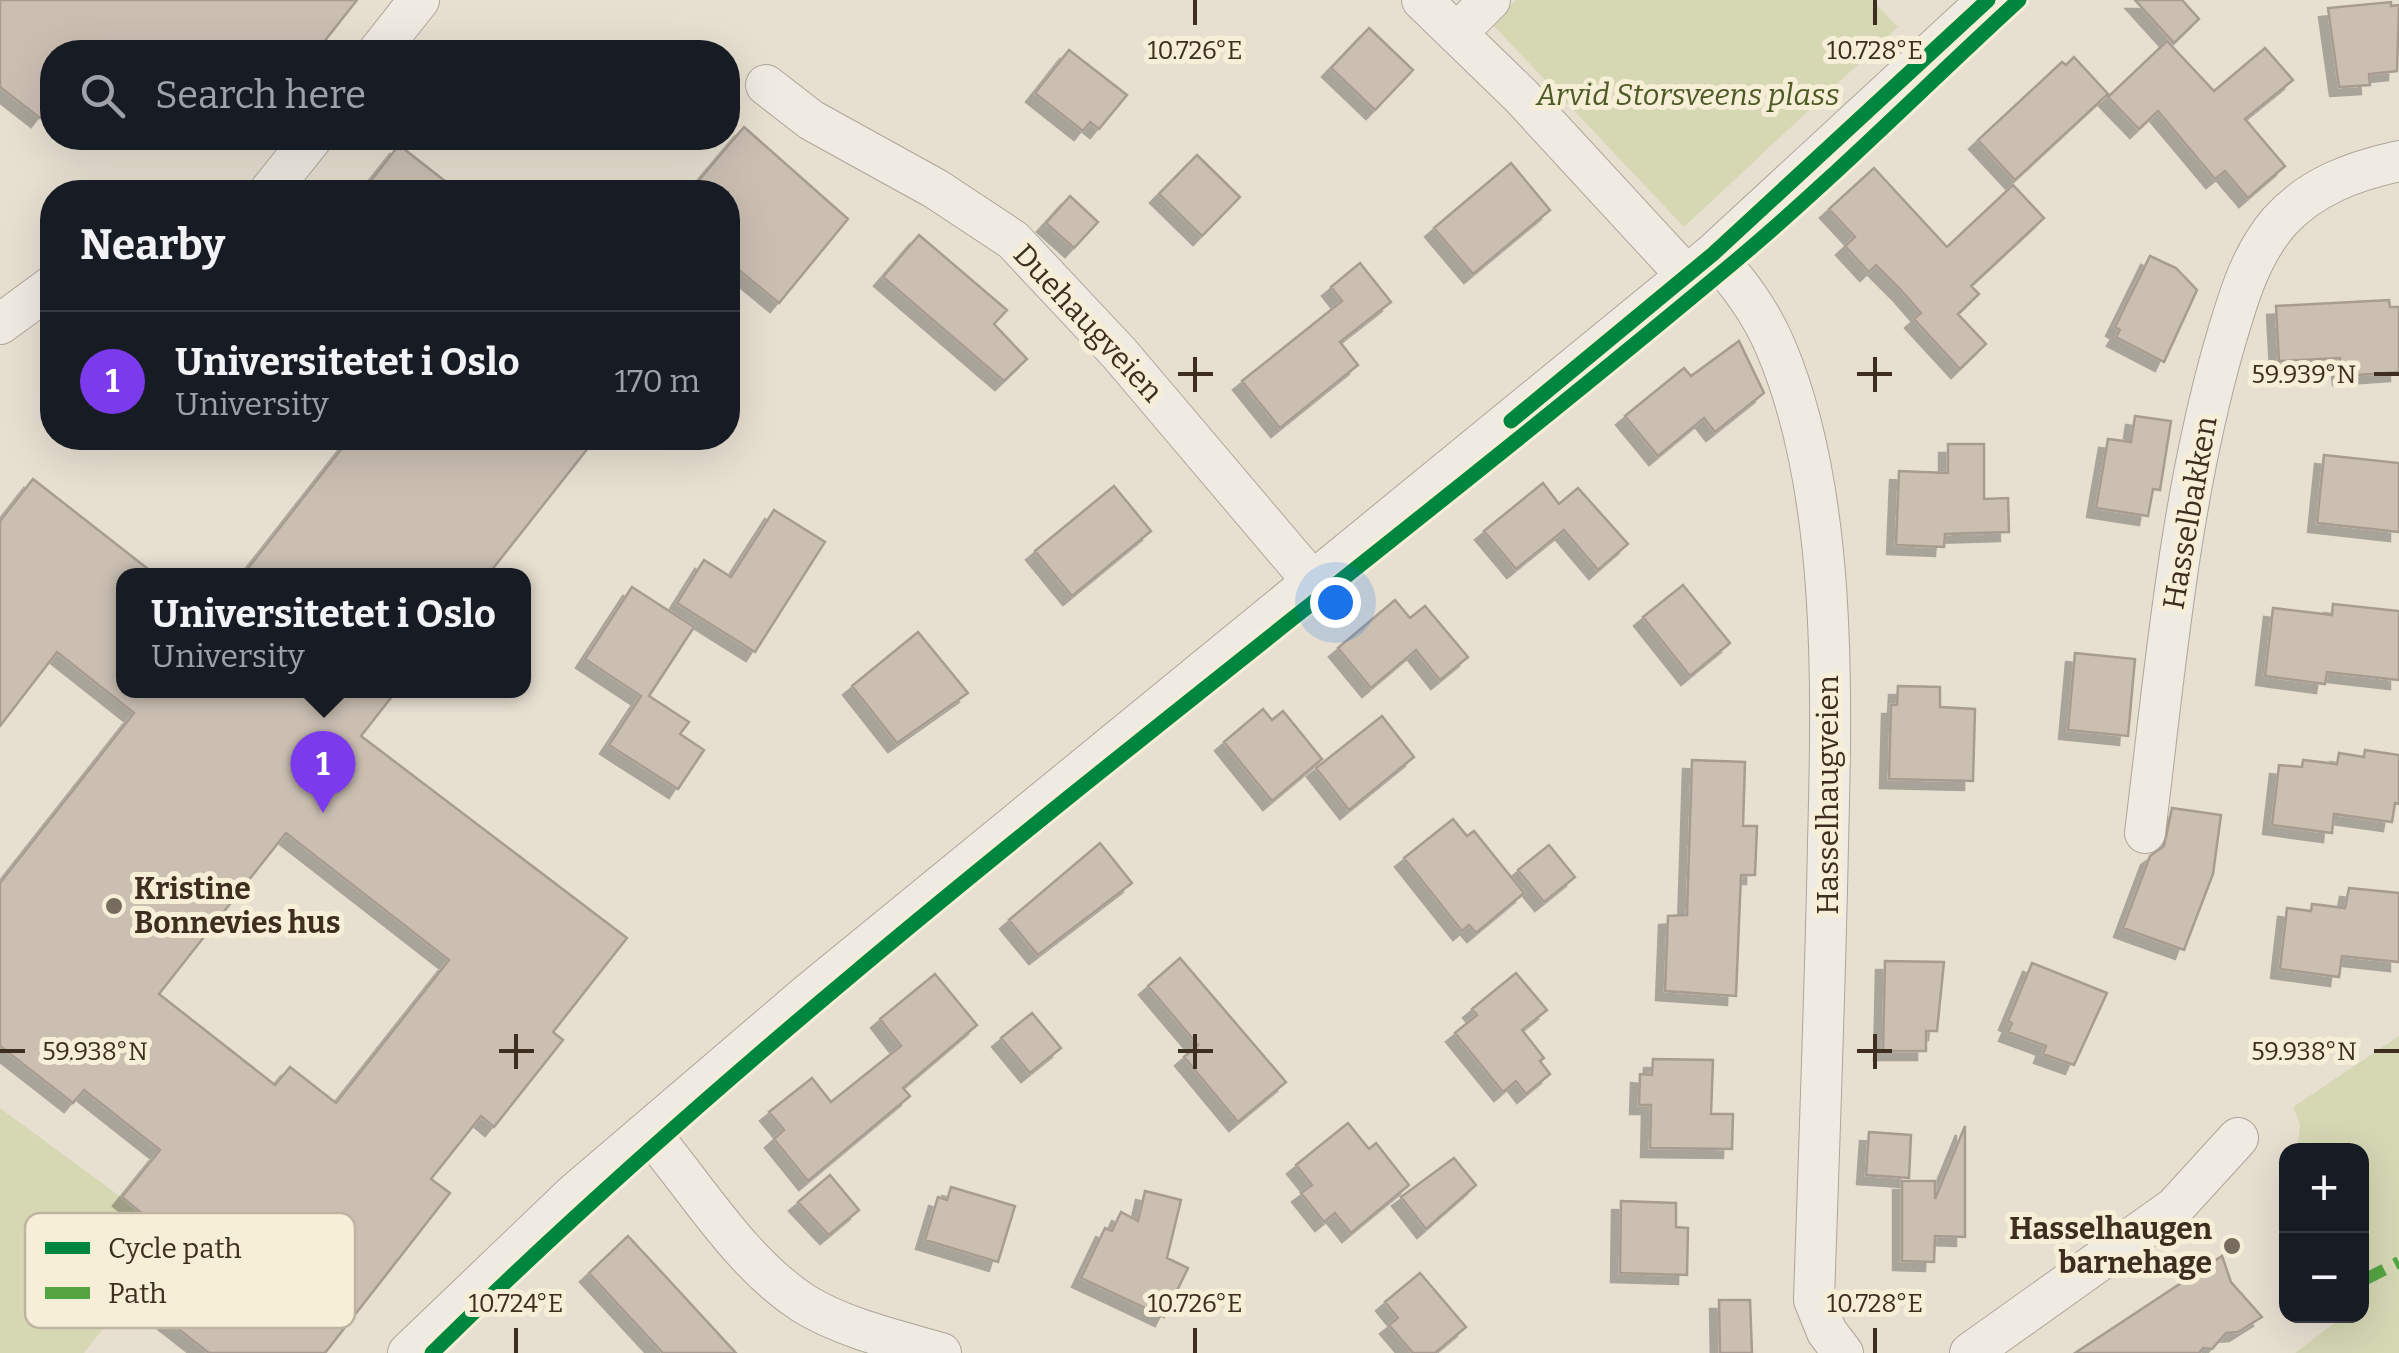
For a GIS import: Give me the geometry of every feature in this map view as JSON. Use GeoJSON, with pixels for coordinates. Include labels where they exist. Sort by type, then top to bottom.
{"type":"FeatureCollection","features":[{"type":"Feature","properties":{"kind":"street"},"geometry":{"type":"LineString","coordinates":[[387,40],[419,0]]}},
{"type":"Feature","properties":{"kind":"street","name":"Hasselhaugveien"},"geometry":{"type":"LineString","coordinates":[[1422,0],[1700,265],[1751,300],[1778,350],[1806,455],[1818,522],[1828,634],[1830,769],[1814,1300],[1826,1332],[1843,1353]]}},
{"type":"Feature","properties":{"kind":"street"},"geometry":{"type":"LineString","coordinates":[[1458,32],[1490,0]]}},
{"type":"Feature","properties":{"kind":"street"},"geometry":{"type":"LineString","coordinates":[[408,1353],[506,1256],[902,916],[1700,265],[1988,0]]}},
{"type":"Feature","properties":{"kind":"street","name":"Duehaugveien"},"geometry":{"type":"LineString","coordinates":[[766,84],[811,120],[936,189],[1013,240],[1119,353],[1314,583]]}},
{"type":"Feature","properties":{"kind":"street"},"geometry":{"type":"LineString","coordinates":[[278,180],[302,150]]}},
{"type":"Feature","properties":{"kind":"street","name":"Hasselbakken"},"geometry":{"type":"LineString","coordinates":[[2145,833],[2202,429],[2246,276],[2280,221],[2300,203],[2340,178],[2399,161]]}},
{"type":"Feature","properties":{"kind":"street"},"geometry":{"type":"LineString","coordinates":[[0,324],[40,295]]}},
{"type":"Feature","properties":{"kind":"street"},"geometry":{"type":"LineString","coordinates":[[648,1131],[756,1260],[804,1304],[941,1353]]}},
{"type":"Feature","properties":{"kind":"street"},"geometry":{"type":"LineString","coordinates":[[1970,1353],[2175,1207],[2238,1138]]}},
{"type":"Feature","properties":{"kind":"green space","name":"Arvid Storsveens plass"},"geometry":{"type":"Polygon","coordinates":[[[1516,0],[1872,0],[1898,27],[1684,227],[1492,24],[1516,0]]]}},
{"type":"Feature","properties":{"kind":"green space"},"geometry":{"type":"Polygon","coordinates":[[[2399,1036],[2399,1353],[2295,1353],[2335,1323],[2369,1323],[2369,1143],[2298,1143],[2300,1125],[2293,1107],[2399,1036]]]}},
{"type":"Feature","properties":{"kind":"green space"},"geometry":{"type":"Polygon","coordinates":[[[0,1108],[143,1213],[25,1213],[25,1328],[103,1328],[84,1353],[0,1353],[0,1108]]]}},
{"type":"Feature","properties":{"kind":"building"},"geometry":{"type":"Polygon","coordinates":[[[0,0],[357,0],[325,40],[40,40],[40,118],[0,87],[0,0]]]}},
{"type":"Feature","properties":{"kind":"building"},"geometry":{"type":"Polygon","coordinates":[[[2135,0],[2182,0],[2199,19],[2174,43],[2135,0]]]}},
{"type":"Feature","properties":{"kind":"building"},"geometry":{"type":"Polygon","coordinates":[[[2391,2],[2391,6],[2399,5],[2397,71],[2369,74],[2370,85],[2339,87],[2328,8],[2391,2]]]}},
{"type":"Feature","properties":{"kind":"building"},"geometry":{"type":"Polygon","coordinates":[[[1369,28],[1413,70],[1375,110],[1331,68],[1369,28]]]}},
{"type":"Feature","properties":{"kind":"building"},"geometry":{"type":"Polygon","coordinates":[[[2167,41],[2214,91],[2265,48],[2293,80],[2245,119],[2285,166],[2248,198],[2225,171],[2215,179],[2158,111],[2139,129],[2108,97],[2167,41]]]}},
{"type":"Feature","properties":{"kind":"building"},"geometry":{"type":"Polygon","coordinates":[[[1069,50],[1127,95],[1099,129],[1090,122],[1083,131],[1035,93],[1069,50]]]}},
{"type":"Feature","properties":{"kind":"building"},"geometry":{"type":"Polygon","coordinates":[[[2074,57],[2108,94],[2015,180],[1978,140],[2062,62],[2066,65],[2074,57]]]}},
{"type":"Feature","properties":{"kind":"building"},"geometry":{"type":"Polygon","coordinates":[[[744,127],[848,219],[779,303],[740,271],[740,180],[699,180],[725,150],[740,150],[740,132],[744,127]]]}},
{"type":"Feature","properties":{"kind":"building"},"geometry":{"type":"Polygon","coordinates":[[[395,150],[405,150],[444,180],[371,180],[395,150]]]}},
{"type":"Feature","properties":{"kind":"building"},"geometry":{"type":"Polygon","coordinates":[[[1197,155],[1240,197],[1202,236],[1159,194],[1197,155]]]}},
{"type":"Feature","properties":{"kind":"building"},"geometry":{"type":"Polygon","coordinates":[[[1511,163],[1550,210],[1473,274],[1434,228],[1511,163]]]}},
{"type":"Feature","properties":{"kind":"building"},"geometry":{"type":"Polygon","coordinates":[[[1874,168],[1947,247],[2013,185],[2044,218],[1971,286],[1979,294],[1958,314],[1986,344],[1960,369],[1914,319],[1921,313],[1901,290],[1876,265],[1869,272],[1845,246],[1855,237],[1829,209],[1874,168]]]}},
{"type":"Feature","properties":{"kind":"building"},"geometry":{"type":"Polygon","coordinates":[[[1070,196],[1098,222],[1074,248],[1046,223],[1070,196]]]}},
{"type":"Feature","properties":{"kind":"building"},"geometry":{"type":"Polygon","coordinates":[[[919,235],[1007,310],[994,324],[1027,359],[1004,381],[883,277],[919,235]]]}},
{"type":"Feature","properties":{"kind":"building"},"geometry":{"type":"Polygon","coordinates":[[[2150,256],[2176,268],[2197,290],[2164,362],[2116,337],[2120,330],[2115,327],[2150,256]]]}},
{"type":"Feature","properties":{"kind":"building"},"geometry":{"type":"Polygon","coordinates":[[[1360,263],[1391,302],[1340,342],[1358,365],[1280,428],[1242,381],[1342,301],[1331,287],[1360,263]]]}},
{"type":"Feature","properties":{"kind":"building"},"geometry":{"type":"Polygon","coordinates":[[[2389,300],[2390,307],[2399,307],[2399,372],[2342,376],[2340,358],[2279,361],[2276,306],[2389,300]]]}},
{"type":"Feature","properties":{"kind":"building"},"geometry":{"type":"Polygon","coordinates":[[[1739,341],[1764,393],[1715,432],[1704,418],[1658,456],[1625,416],[1684,368],[1691,376],[1739,341]]]}},
{"type":"Feature","properties":{"kind":"building"},"geometry":{"type":"Polygon","coordinates":[[[2135,416],[2171,421],[2160,490],[2153,489],[2148,516],[2096,508],[2108,439],[2131,442],[2135,416]]]}},
{"type":"Feature","properties":{"kind":"building"},"geometry":{"type":"Polygon","coordinates":[[[1948,444],[1984,444],[1984,499],[2008,498],[2009,532],[1945,534],[1944,547],[1896,545],[1899,471],[1948,473],[1948,444]]]}},
{"type":"Feature","properties":{"kind":"building"},"geometry":{"type":"Polygon","coordinates":[[[341,450],[587,450],[493,568],[248,568],[341,450]]]}},
{"type":"Feature","properties":{"kind":"building"},"geometry":{"type":"Polygon","coordinates":[[[2324,455],[2399,463],[2399,532],[2317,523],[2324,455]]]}},
{"type":"Feature","properties":{"kind":"building","name":"Kristine Bonnevies hus"},"geometry":{"type":"Polygon","coordinates":[[[33,479],[147,568],[116,568],[116,698],[391,698],[361,736],[627,938],[553,1032],[563,1040],[494,1127],[481,1116],[431,1179],[450,1193],[355,1315],[355,1213],[141,1213],[122,1197],[160,1150],[84,1090],[73,1103],[0,1046],[0,883],[134,713],[57,652],[0,726],[0,521],[33,479]],[[286,833],[159,994],[275,1085],[290,1067],[336,1103],[449,960],[286,833]]]}},
{"type":"Feature","properties":{"kind":"building"},"geometry":{"type":"Polygon","coordinates":[[[1543,483],[1559,504],[1578,488],[1628,544],[1598,570],[1564,530],[1516,569],[1484,531],[1543,483]]]}},
{"type":"Feature","properties":{"kind":"building"},"geometry":{"type":"Polygon","coordinates":[[[1114,486],[1151,531],[1072,596],[1035,551],[1114,486]]]}},
{"type":"Feature","properties":{"kind":"building"},"geometry":{"type":"Polygon","coordinates":[[[774,510],[825,542],[755,652],[677,603],[704,560],[731,577],[774,510]]]}},
{"type":"Feature","properties":{"kind":"building"},"geometry":{"type":"Polygon","coordinates":[[[1683,585],[1730,643],[1690,676],[1643,617],[1683,585]]]}},
{"type":"Feature","properties":{"kind":"building"},"geometry":{"type":"Polygon","coordinates":[[[632,587],[694,627],[649,696],[689,722],[680,734],[704,750],[678,789],[609,745],[641,696],[585,659],[632,587]]]}},
{"type":"Feature","properties":{"kind":"building"},"geometry":{"type":"Polygon","coordinates":[[[1395,600],[1410,618],[1425,606],[1468,657],[1440,680],[1416,650],[1371,688],[1338,648],[1395,600]]]}},
{"type":"Feature","properties":{"kind":"building"},"geometry":{"type":"Polygon","coordinates":[[[2333,604],[2399,611],[2399,680],[2327,672],[2325,684],[2265,676],[2273,608],[2332,615],[2333,604]]]}},
{"type":"Feature","properties":{"kind":"building"},"geometry":{"type":"Polygon","coordinates":[[[918,632],[968,693],[897,743],[852,686],[918,632]]]}},
{"type":"Feature","properties":{"kind":"building"},"geometry":{"type":"Polygon","coordinates":[[[2075,653],[2135,659],[2128,736],[2068,730],[2075,653]]]}},
{"type":"Feature","properties":{"kind":"building"},"geometry":{"type":"Polygon","coordinates":[[[1898,686],[1940,687],[1940,707],[1975,709],[1973,781],[1889,779],[1891,705],[1897,705],[1898,686]]]}},
{"type":"Feature","properties":{"kind":"building"},"geometry":{"type":"Polygon","coordinates":[[[1263,709],[1272,720],[1283,711],[1322,759],[1272,801],[1224,742],[1263,709]]]}},
{"type":"Feature","properties":{"kind":"building"},"geometry":{"type":"Polygon","coordinates":[[[1382,716],[1414,757],[1349,810],[1316,768],[1382,716]]]}},
{"type":"Feature","properties":{"kind":"building"},"geometry":{"type":"Polygon","coordinates":[[[2365,750],[2399,755],[2399,804],[2395,803],[2392,822],[2334,814],[2332,833],[2272,825],[2279,765],[2302,767],[2303,760],[2337,764],[2339,753],[2364,757],[2365,750]]]}},
{"type":"Feature","properties":{"kind":"building"},"geometry":{"type":"Polygon","coordinates":[[[1692,760],[1745,762],[1743,826],[1757,826],[1755,875],[1741,875],[1736,996],[1665,991],[1668,916],[1687,915],[1692,760]]]}},
{"type":"Feature","properties":{"kind":"building"},"geometry":{"type":"Polygon","coordinates":[[[2172,808],[2221,815],[2213,874],[2184,950],[2123,928],[2150,856],[2164,846],[2172,808]]]}},
{"type":"Feature","properties":{"kind":"building"},"geometry":{"type":"Polygon","coordinates":[[[1453,819],[1467,836],[1474,831],[1524,893],[1476,933],[1469,925],[1462,931],[1404,858],[1453,819]]]}},
{"type":"Feature","properties":{"kind":"building"},"geometry":{"type":"Polygon","coordinates":[[[1100,843],[1132,883],[1038,955],[1009,920],[1100,843]]]}},
{"type":"Feature","properties":{"kind":"building"},"geometry":{"type":"Polygon","coordinates":[[[1549,845],[1575,877],[1544,902],[1518,870],[1549,845]]]}},
{"type":"Feature","properties":{"kind":"building"},"geometry":{"type":"Polygon","coordinates":[[[2349,888],[2399,893],[2399,962],[2342,956],[2339,977],[2280,969],[2287,908],[2311,911],[2312,904],[2345,908],[2349,888]]]}},
{"type":"Feature","properties":{"kind":"building"},"geometry":{"type":"Polygon","coordinates":[[[1180,958],[1286,1082],[1238,1122],[1184,1057],[1198,1045],[1148,986],[1180,958]]]}},
{"type":"Feature","properties":{"kind":"building"},"geometry":{"type":"Polygon","coordinates":[[[1885,961],[1944,962],[1937,1031],[1926,1031],[1926,1051],[1883,1051],[1885,961]]]}},
{"type":"Feature","properties":{"kind":"building"},"geometry":{"type":"Polygon","coordinates":[[[2032,963],[2107,993],[2074,1065],[2043,1054],[2046,1046],[2008,1032],[2012,1023],[2008,1021],[2032,963]]]}},
{"type":"Feature","properties":{"kind":"building"},"geometry":{"type":"Polygon","coordinates":[[[1516,973],[1547,1010],[1522,1030],[1544,1058],[1540,1061],[1550,1074],[1526,1094],[1516,1081],[1503,1092],[1455,1033],[1477,1015],[1472,1009],[1516,973]]]}},
{"type":"Feature","properties":{"kind":"building"},"geometry":{"type":"Polygon","coordinates":[[[935,974],[977,1025],[903,1088],[910,1096],[808,1181],[774,1139],[784,1130],[769,1112],[812,1078],[831,1102],[901,1046],[880,1019],[935,974]]]}},
{"type":"Feature","properties":{"kind":"building"},"geometry":{"type":"Polygon","coordinates":[[[1032,1013],[1061,1048],[1030,1073],[1001,1038],[1032,1013]]]}},
{"type":"Feature","properties":{"kind":"building"},"geometry":{"type":"Polygon","coordinates":[[[1653,1059],[1713,1060],[1711,1114],[1733,1114],[1732,1149],[1650,1148],[1651,1105],[1639,1105],[1640,1074],[1652,1075],[1653,1059]]]}},
{"type":"Feature","properties":{"kind":"building"},"geometry":{"type":"Polygon","coordinates":[[[1348,1123],[1369,1149],[1376,1143],[1409,1185],[1351,1233],[1335,1213],[1324,1222],[1301,1193],[1312,1185],[1296,1165],[1348,1123]]]}},
{"type":"Feature","properties":{"kind":"building"},"geometry":{"type":"Polygon","coordinates":[[[1965,1126],[1965,1237],[1935,1236],[1934,1262],[1902,1261],[1902,1181],[1935,1181],[1935,1199],[1965,1126]]]}},
{"type":"Feature","properties":{"kind":"building"},"geometry":{"type":"Polygon","coordinates":[[[1869,1132],[1911,1135],[1909,1178],[1866,1175],[1869,1132]]]}},
{"type":"Feature","properties":{"kind":"building"},"geometry":{"type":"Polygon","coordinates":[[[1454,1158],[1476,1185],[1426,1229],[1401,1197],[1454,1158]]]}},
{"type":"Feature","properties":{"kind":"building"},"geometry":{"type":"Polygon","coordinates":[[[830,1175],[859,1210],[829,1235],[798,1202],[830,1175]]]}},
{"type":"Feature","properties":{"kind":"building"},"geometry":{"type":"Polygon","coordinates":[[[951,1187],[1015,1206],[998,1262],[925,1240],[938,1197],[947,1200],[951,1187]]]}},
{"type":"Feature","properties":{"kind":"building"},"geometry":{"type":"Polygon","coordinates":[[[1145,1191],[1181,1200],[1167,1258],[1188,1268],[1164,1317],[1081,1278],[1105,1228],[1112,1231],[1121,1212],[1138,1221],[1145,1191]]]}},
{"type":"Feature","properties":{"kind":"building"},"geometry":{"type":"Polygon","coordinates":[[[1621,1201],[1676,1203],[1676,1227],[1688,1228],[1687,1275],[1620,1273],[1621,1201]]]}},
{"type":"Feature","properties":{"kind":"building"},"geometry":{"type":"Polygon","coordinates":[[[628,1236],[736,1353],[663,1353],[589,1273],[628,1236]]]}},
{"type":"Feature","properties":{"kind":"building"},"geometry":{"type":"Polygon","coordinates":[[[2222,1256],[2231,1282],[2262,1317],[2238,1332],[2226,1333],[2212,1349],[2203,1348],[2199,1353],[2075,1353],[2222,1256]]]}},
{"type":"Feature","properties":{"kind":"building"},"geometry":{"type":"Polygon","coordinates":[[[1420,1273],[1466,1327],[1435,1353],[1413,1353],[1389,1325],[1398,1318],[1385,1302],[1420,1273]]]}},
{"type":"Feature","properties":{"kind":"building"},"geometry":{"type":"Polygon","coordinates":[[[1719,1300],[1750,1300],[1752,1353],[1720,1353],[1719,1300]]]}},
{"type":"Feature","properties":{"kind":"building","name":"Kristine Bonnevies hus"},"geometry":{"type":"Polygon","coordinates":[[[177,1328],[345,1328],[325,1353],[209,1353],[177,1328]]]}},
{"type":"Feature","properties":{"kind":"marked path"},"geometry":{"type":"LineString","coordinates":[[2369,1277],[2399,1262]]}},
{"type":"Feature","properties":{"kind":"cycle path"},"geometry":{"type":"LineString","coordinates":[[1511,421],[1713,254],[1988,0]]}},
{"type":"Feature","properties":{"kind":"cycle path"},"geometry":{"type":"LineString","coordinates":[[432,1353],[586,1207],[745,1066],[1071,795],[1733,263],[2019,0]]}},
{"type":"Feature","properties":{"kind":"place","name":"Universitetet i Oslo"},"geometry":{"type":"Point","coordinates":[323,813]}},
{"type":"Feature","properties":{"kind":"place","name":"Kristine Bonnevies hus"},"geometry":{"type":"Point","coordinates":[114,906]}},
{"type":"Feature","properties":{"kind":"place","name":"Hasselhaugen barnehage"},"geometry":{"type":"Point","coordinates":[2232,1246]}}]}
